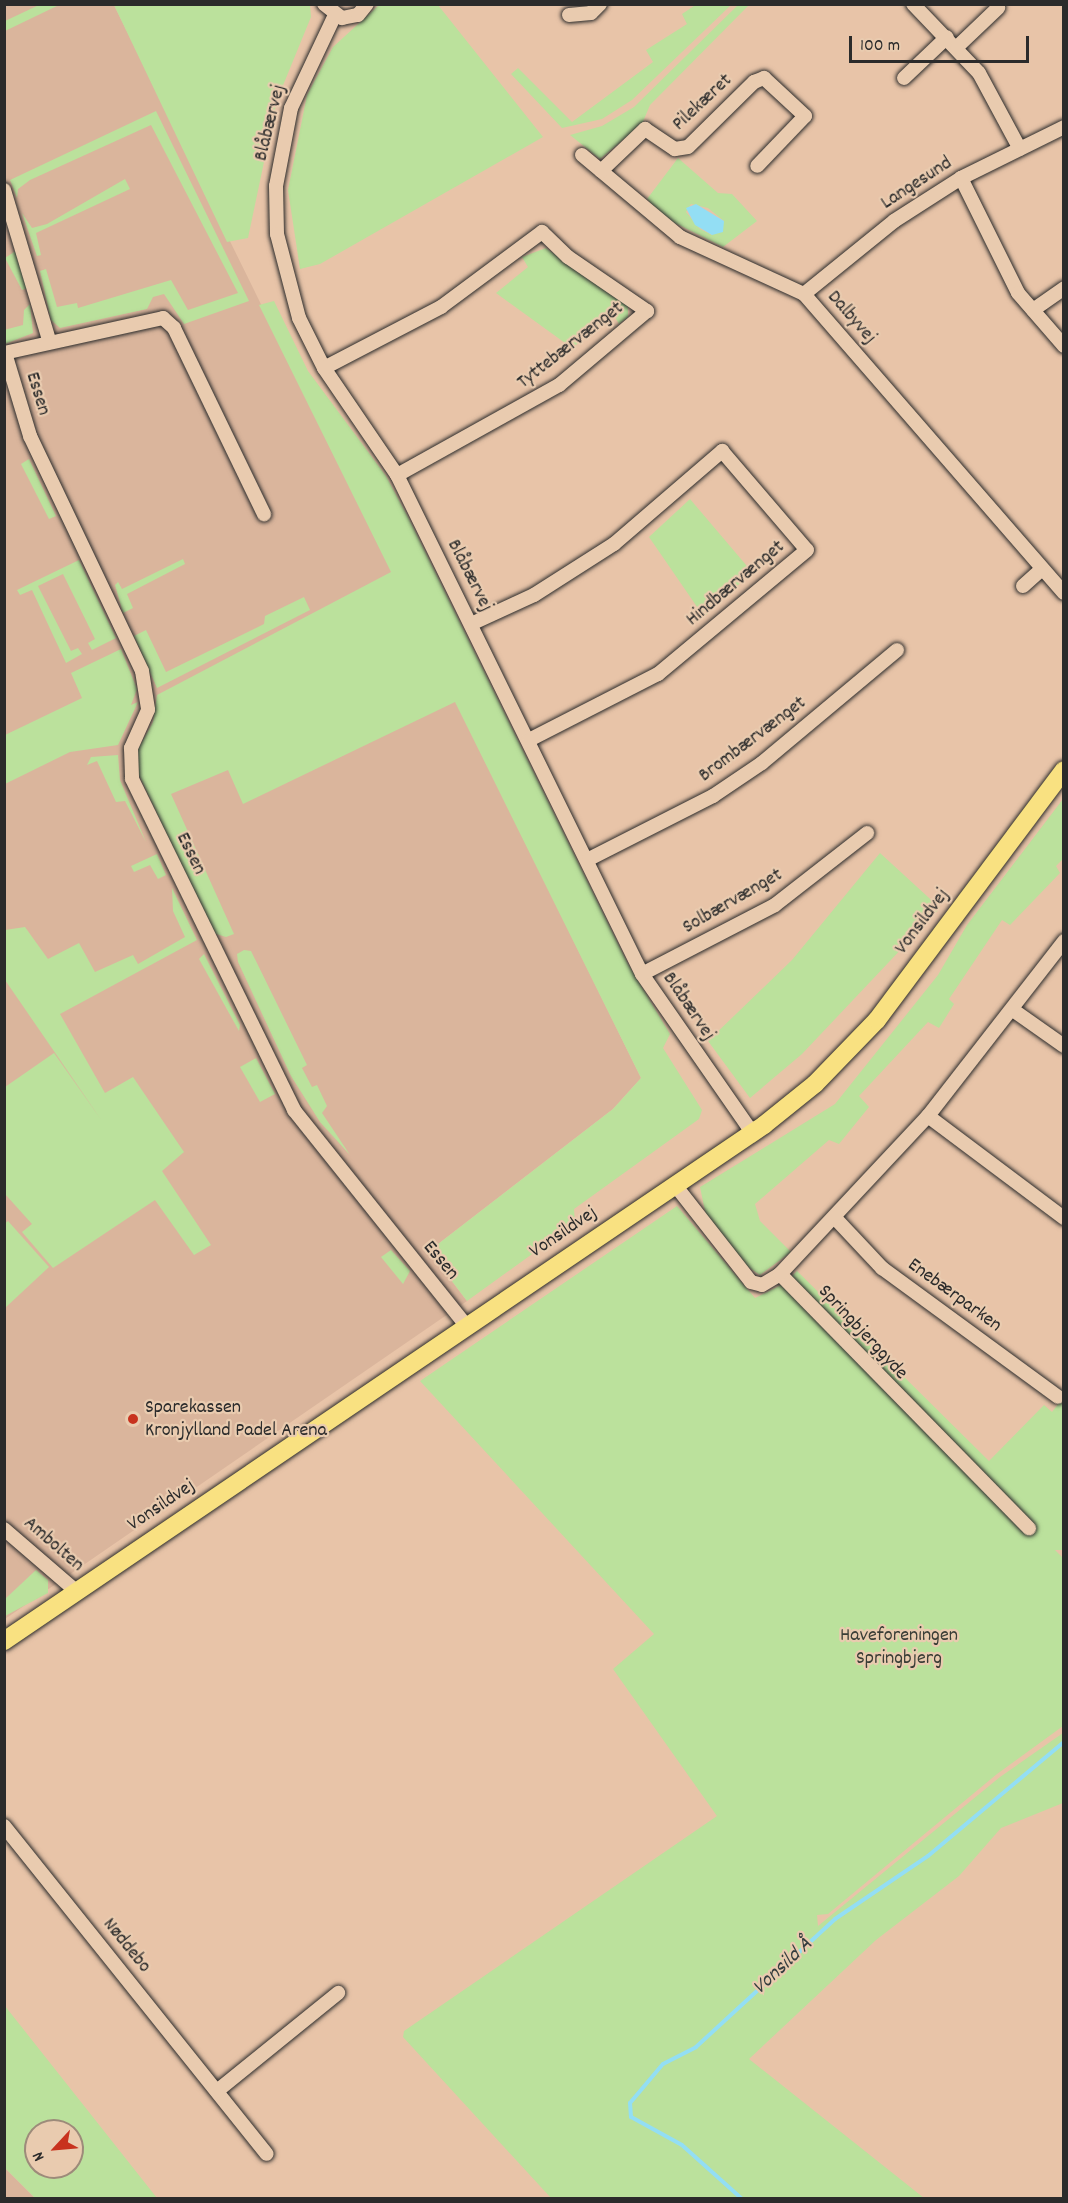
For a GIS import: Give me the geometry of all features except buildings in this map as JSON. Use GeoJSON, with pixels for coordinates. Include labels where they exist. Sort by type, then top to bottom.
{"type":"FeatureCollection","features":[{"type":"Feature","properties":{"kind":"main road","name":"Vonsildvej"},"geometry":{"type":"LineString","coordinates":[[4,1641],[675,1185],[752,1132],[815,1084],[877,1020],[1064,770]]}},
{"type":"Feature","properties":{"kind":"street"},"geometry":{"type":"LineString","coordinates":[[324,4],[335,15],[350,18],[368,4]]}},
{"type":"Feature","properties":{"kind":"street"},"geometry":{"type":"LineString","coordinates":[[569,15],[591,13],[600,4]]}},
{"type":"Feature","properties":{"kind":"street"},"geometry":{"type":"LineString","coordinates":[[914,4],[952,42],[988,88],[1020,149]]}},
{"type":"Feature","properties":{"kind":"street"},"geometry":{"type":"LineString","coordinates":[[904,78],[998,8]]}},
{"type":"Feature","properties":{"kind":"street","name":"Blåbærvej"},"geometry":{"type":"LineString","coordinates":[[335,15],[291,108],[276,186],[282,263],[299,318],[324,368],[397,475],[589,859],[642,974],[752,1132]]}},
{"type":"Feature","properties":{"kind":"street","name":"Pilekæret"},"geometry":{"type":"LineString","coordinates":[[601,171],[645,129],[675,149],[688,147],[754,82],[764,78],[805,116],[757,166]]}},
{"type":"Feature","properties":{"kind":"street","name":"Langesund"},"geometry":{"type":"LineString","coordinates":[[804,294],[894,221],[961,178],[1064,127]]}},
{"type":"Feature","properties":{"kind":"street","name":"Dalbyvej"},"geometry":{"type":"LineString","coordinates":[[582,155],[680,237],[804,294],[1041,570],[1064,593]]}},
{"type":"Feature","properties":{"kind":"street"},"geometry":{"type":"LineString","coordinates":[[961,178],[1018,292],[1064,346]]}},
{"type":"Feature","properties":{"kind":"street"},"geometry":{"type":"LineString","coordinates":[[4,190],[50,340]]}},
{"type":"Feature","properties":{"kind":"street","name":"Tyttebærvænget"},"geometry":{"type":"LineString","coordinates":[[324,368],[441,308],[542,232],[568,257],[647,311],[559,386],[397,475]]}},
{"type":"Feature","properties":{"kind":"street"},"geometry":{"type":"LineString","coordinates":[[1033,310],[1064,288]]}},
{"type":"Feature","properties":{"kind":"street","name":"Essen"},"geometry":{"type":"LineString","coordinates":[[264,514],[174,328],[163,318],[50,340],[5,353],[30,436],[142,670],[148,710],[132,741],[132,779],[294,1110],[467,1327]]}},
{"type":"Feature","properties":{"kind":"street","name":"Hindbærvænget"},"geometry":{"type":"LineString","coordinates":[[471,624],[534,595],[605,549],[722,451],[807,550],[658,674],[529,740]]}},
{"type":"Feature","properties":{"kind":"street"},"geometry":{"type":"LineString","coordinates":[[1023,586],[1041,570]]}},
{"type":"Feature","properties":{"kind":"street","name":"Brombærvænget"},"geometry":{"type":"LineString","coordinates":[[589,859],[713,796],[762,763],[897,650]]}},
{"type":"Feature","properties":{"kind":"street","name":"Solbærvænget"},"geometry":{"type":"LineString","coordinates":[[642,974],[775,905],[867,833]]}},
{"type":"Feature","properties":{"kind":"street"},"geometry":{"type":"LineString","coordinates":[[675,1185],[751,1282],[762,1285],[780,1274],[835,1218],[928,1116],[1064,941]]}},
{"type":"Feature","properties":{"kind":"street"},"geometry":{"type":"LineString","coordinates":[[1012,1010],[1064,1046]]}},
{"type":"Feature","properties":{"kind":"street"},"geometry":{"type":"LineString","coordinates":[[928,1116],[1064,1218]]}},
{"type":"Feature","properties":{"kind":"street","name":"Enebærparken"},"geometry":{"type":"LineString","coordinates":[[835,1218],[882,1268],[1058,1397]]}},
{"type":"Feature","properties":{"kind":"street","name":"Springbjerggyde"},"geometry":{"type":"LineString","coordinates":[[780,1274],[1029,1528]]}},
{"type":"Feature","properties":{"kind":"street","name":"Ambolten"},"geometry":{"type":"LineString","coordinates":[[4,1529],[76,1591]]}},
{"type":"Feature","properties":{"kind":"street","name":"Nøddebo"},"geometry":{"type":"LineString","coordinates":[[4,1826],[267,2154]]}},
{"type":"Feature","properties":{"kind":"street"},"geometry":{"type":"LineString","coordinates":[[217,2091],[338,1993]]}},
{"type":"Feature","properties":{"kind":"shaded area"},"geometry":{"type":"Polygon","coordinates":[[[5,5],[114,5],[641,1078],[613,1109],[429,1251],[467,1301],[5,1619],[5,5]]]}},
{"type":"Feature","properties":{"kind":"shaded area"},"geometry":{"type":"Polygon","coordinates":[[[5,2168],[35,2198],[5,2198],[5,2168]]]}},
{"type":"Feature","properties":{"kind":"green space"},"geometry":{"type":"Polygon","coordinates":[[[697,4],[731,5],[632,100],[602,119],[562,128],[511,74],[518,68],[572,122],[653,62],[646,50],[687,24],[682,14],[697,4]]]}},
{"type":"Feature","properties":{"kind":"green space"},"geometry":{"type":"Polygon","coordinates":[[[39,5],[59,5],[5,31],[5,21],[39,5]]]}},
{"type":"Feature","properties":{"kind":"green space"},"geometry":{"type":"Polygon","coordinates":[[[114,5],[310,5],[311,17],[277,100],[248,238],[227,242],[114,5]]]}},
{"type":"Feature","properties":{"kind":"green space"},"geometry":{"type":"Polygon","coordinates":[[[379,5],[438,5],[543,137],[320,264],[300,269],[288,190],[307,95],[333,47],[379,5]]]}},
{"type":"Feature","properties":{"kind":"green space"},"geometry":{"type":"Polygon","coordinates":[[[738,5],[749,5],[650,105],[642,124],[600,159],[570,135],[602,126],[634,107],[738,5]]]}},
{"type":"Feature","properties":{"kind":"green space"},"geometry":{"type":"Polygon","coordinates":[[[156,111],[249,301],[184,324],[164,294],[153,297],[147,309],[60,328],[51,320],[40,271],[46,269],[57,307],[77,303],[78,308],[171,280],[188,310],[238,293],[151,125],[30,180],[18,189],[17,198],[10,180],[156,111]]]}},
{"type":"Feature","properties":{"kind":"green space"},"geometry":{"type":"Polygon","coordinates":[[[678,158],[718,193],[732,194],[757,221],[723,247],[665,218],[647,199],[678,158]],[[691,204],[686,212],[700,229],[712,235],[724,221],[708,208],[691,204]]]}},
{"type":"Feature","properties":{"kind":"green space"},"geometry":{"type":"Polygon","coordinates":[[[125,179],[130,189],[36,233],[41,255],[37,256],[22,213],[32,228],[47,224],[125,179]]]}},
{"type":"Feature","properties":{"kind":"green space"},"geometry":{"type":"Polygon","coordinates":[[[546,248],[628,306],[628,317],[619,324],[614,315],[572,348],[496,293],[528,267],[522,257],[546,248]]]}},
{"type":"Feature","properties":{"kind":"green space"},"geometry":{"type":"Polygon","coordinates":[[[17,250],[27,288],[22,290],[5,258],[17,250]]]}},
{"type":"Feature","properties":{"kind":"green space"},"geometry":{"type":"Polygon","coordinates":[[[274,301],[308,371],[386,476],[408,517],[628,964],[670,1034],[663,1048],[702,1110],[699,1119],[574,1209],[575,1223],[467,1301],[429,1251],[613,1109],[641,1078],[455,702],[243,804],[228,770],[171,794],[234,934],[226,937],[213,933],[139,775],[137,751],[153,722],[157,695],[391,572],[259,305],[274,301]]]}},
{"type":"Feature","properties":{"kind":"green space"},"geometry":{"type":"Polygon","coordinates":[[[30,304],[33,333],[5,344],[4,330],[23,325],[24,310],[30,304]]]}},
{"type":"Feature","properties":{"kind":"green space"},"geometry":{"type":"Polygon","coordinates":[[[29,459],[56,516],[49,519],[21,464],[29,459]]]}},
{"type":"Feature","properties":{"kind":"green space"},"geometry":{"type":"Polygon","coordinates":[[[690,499],[752,572],[704,617],[649,537],[690,499]]]}},
{"type":"Feature","properties":{"kind":"green space"},"geometry":{"type":"Polygon","coordinates":[[[183,559],[185,564],[127,594],[133,608],[123,613],[115,585],[118,582],[122,589],[183,559]]]}},
{"type":"Feature","properties":{"kind":"green space"},"geometry":{"type":"Polygon","coordinates":[[[79,560],[116,638],[92,650],[88,643],[95,639],[63,574],[38,586],[71,651],[78,648],[82,654],[66,663],[32,590],[20,595],[17,590],[79,560]]]}},
{"type":"Feature","properties":{"kind":"green space"},"geometry":{"type":"Polygon","coordinates":[[[304,597],[310,610],[157,688],[134,636],[146,630],[166,672],[264,624],[265,616],[304,597]]]}},
{"type":"Feature","properties":{"kind":"green space"},"geometry":{"type":"Polygon","coordinates":[[[121,649],[137,689],[131,705],[138,702],[118,745],[70,752],[5,784],[5,735],[82,698],[71,673],[121,649]]]}},
{"type":"Feature","properties":{"kind":"green space"},"geometry":{"type":"Polygon","coordinates":[[[118,755],[120,780],[146,842],[125,801],[116,802],[97,761],[87,765],[91,757],[118,755]]]}},
{"type":"Feature","properties":{"kind":"green space"},"geometry":{"type":"Polygon","coordinates":[[[1063,799],[1063,859],[1056,866],[1060,873],[1010,925],[1002,920],[949,999],[954,1004],[939,1028],[928,1022],[859,1096],[869,1107],[839,1144],[829,1140],[755,1204],[760,1221],[791,1252],[760,1275],[745,1265],[706,1216],[700,1187],[835,1104],[938,975],[967,925],[1063,799]]]}},
{"type":"Feature","properties":{"kind":"green space"},"geometry":{"type":"Polygon","coordinates":[[[880,853],[940,908],[802,1054],[750,1098],[708,1041],[792,960],[880,853]]]}},
{"type":"Feature","properties":{"kind":"green space"},"geometry":{"type":"Polygon","coordinates":[[[157,854],[166,875],[158,879],[150,865],[134,872],[131,866],[157,854]]]}},
{"type":"Feature","properties":{"kind":"green space"},"geometry":{"type":"Polygon","coordinates":[[[172,888],[197,940],[60,1014],[105,1093],[133,1077],[184,1152],[162,1171],[211,1245],[194,1255],[155,1200],[53,1268],[22,1232],[32,1224],[5,1194],[5,1087],[54,1053],[102,1121],[5,980],[5,930],[25,927],[48,959],[79,943],[95,972],[133,955],[138,964],[185,937],[173,911],[172,888]]]}},
{"type":"Feature","properties":{"kind":"green space"},"geometry":{"type":"Polygon","coordinates":[[[244,950],[251,951],[307,1065],[302,1068],[312,1087],[317,1085],[327,1106],[322,1113],[350,1155],[320,1122],[291,1076],[238,962],[237,954],[244,950]]]}},
{"type":"Feature","properties":{"kind":"green space"},"geometry":{"type":"Polygon","coordinates":[[[204,954],[240,1025],[239,1031],[199,959],[204,954]]]}},
{"type":"Feature","properties":{"kind":"green space"},"geometry":{"type":"Polygon","coordinates":[[[256,1058],[275,1094],[260,1102],[240,1067],[256,1058]]]}},
{"type":"Feature","properties":{"kind":"green space","name":"Haveforeningen Springbjerg"},"geometry":{"type":"Polygon","coordinates":[[[677,1206],[755,1298],[783,1284],[900,1407],[906,1400],[789,1279],[797,1271],[989,1461],[1044,1405],[1052,1412],[1063,1398],[1063,1550],[1055,1550],[1063,1558],[1063,1726],[997,1774],[828,1914],[817,1915],[818,1926],[1000,1777],[1063,1733],[1063,1803],[1001,1828],[959,1876],[876,1940],[749,2059],[924,2198],[551,2198],[403,2037],[404,2031],[717,1816],[613,1669],[654,1634],[420,1381],[677,1206]]]}},
{"type":"Feature","properties":{"kind":"green space"},"geometry":{"type":"Polygon","coordinates":[[[8,1221],[49,1267],[5,1308],[4,1224],[8,1221]]]}},
{"type":"Feature","properties":{"kind":"green space"},"geometry":{"type":"Polygon","coordinates":[[[391,1250],[410,1271],[403,1284],[381,1257],[391,1250]]]}},
{"type":"Feature","properties":{"kind":"green space"},"geometry":{"type":"Polygon","coordinates":[[[36,1570],[48,1580],[48,1593],[5,1616],[5,1599],[36,1570]]]}},
{"type":"Feature","properties":{"kind":"green space"},"geometry":{"type":"Polygon","coordinates":[[[5,2006],[157,2198],[35,2198],[5,2168],[5,2006]]]}},
{"type":"Feature","properties":{"kind":"water"},"geometry":{"type":"Polygon","coordinates":[[[696,204],[724,221],[723,232],[712,235],[695,225],[686,208],[696,204]]]}},
{"type":"Feature","properties":{"kind":"waterway","name":"Vonsild Å"},"geometry":{"type":"LineString","coordinates":[[741,2198],[682,2145],[631,2117],[630,2103],[663,2064],[696,2047],[835,1919],[928,1856],[1064,1742]]}},
{"type":"Feature","properties":{"kind":"place","name":"Sparekassen Kronjylland Padel Arena"},"geometry":{"type":"Point","coordinates":[133,1419]}}]}
